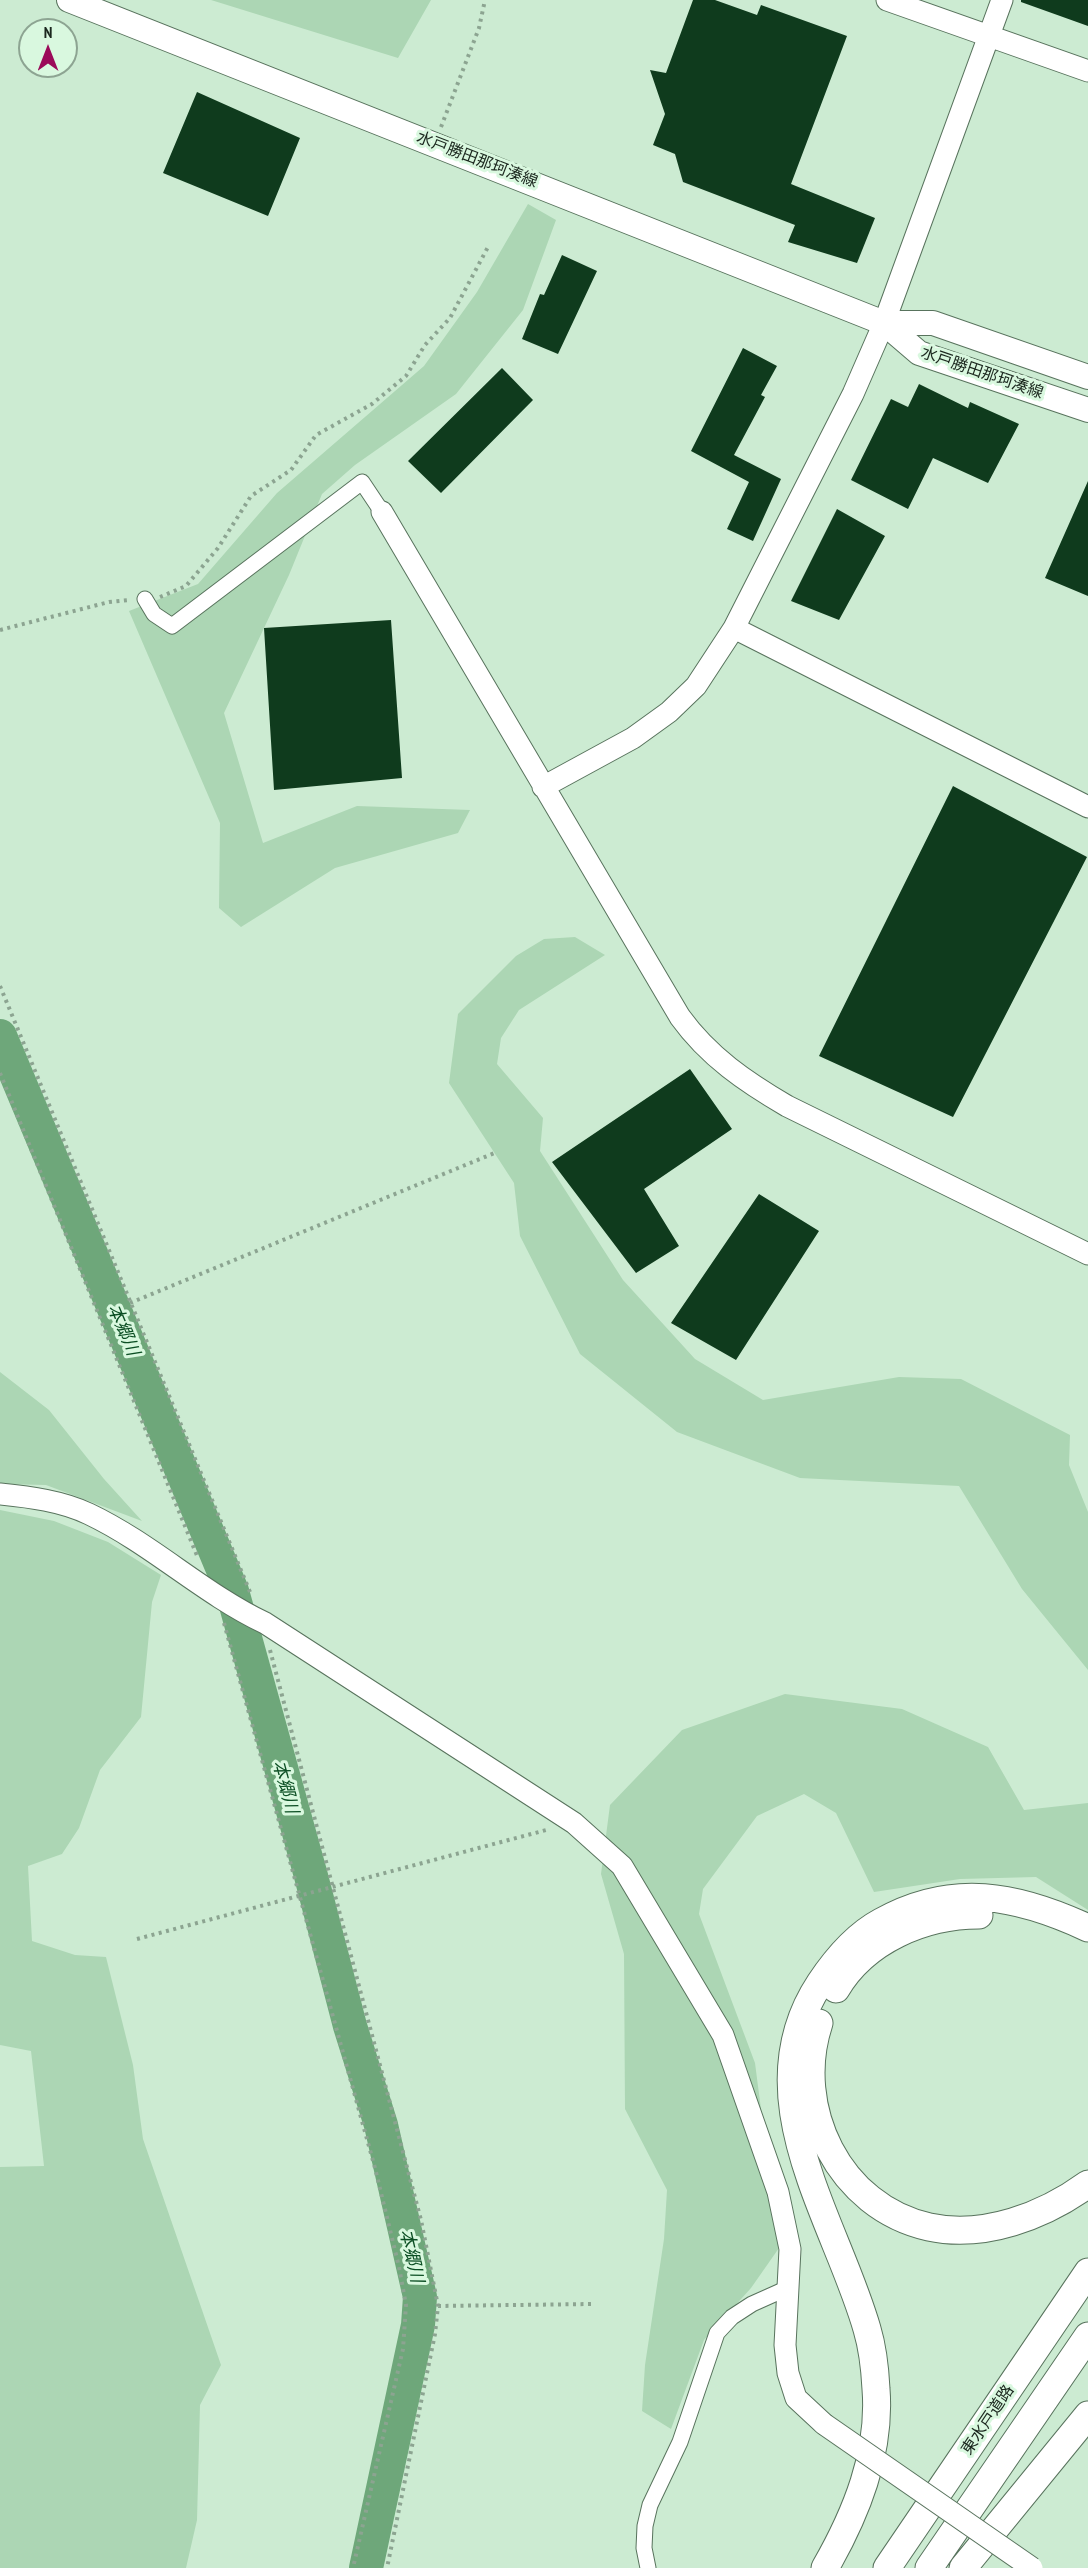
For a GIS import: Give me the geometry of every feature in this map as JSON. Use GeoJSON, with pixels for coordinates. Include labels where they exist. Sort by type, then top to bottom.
{"type":"FeatureCollection","features":[{"type":"Feature","properties":{"kind":"highway"},"geometry":{"type":"LineString","coordinates":[[825,2568],[853,2516],[866,2480],[875,2424],[877,2391],[868,2330],[812,2186],[794,2119],[792,2063],[802,2017],[814,1992],[850,1944],[874,1925],[901,1911],[930,1901],[961,1896],[1004,1899],[1035,1906],[1088,1928]]}},
{"type":"Feature","properties":{"kind":"highway"},"geometry":{"type":"LineString","coordinates":[[1088,1948],[1055,1931],[1022,1920],[991,1915],[960,1915],[929,1921],[903,1930],[877,1946],[858,1963],[834,1993],[824,2010],[815,2036],[811,2085],[815,2112],[822,2135],[840,2167],[864,2194],[904,2218],[929,2227],[983,2228],[1009,2223],[1061,2202],[1088,2184]]}},
{"type":"Feature","properties":{"kind":"highway","name":"東水戸道路"},"geometry":{"type":"LineString","coordinates":[[887,2568],[1088,2272]]}},
{"type":"Feature","properties":{"kind":"highway"},"geometry":{"type":"LineString","coordinates":[[929,2568],[1088,2336]]}},
{"type":"Feature","properties":{"kind":"highway"},"geometry":{"type":"LineString","coordinates":[[963,2568],[1088,2415]]}},
{"type":"Feature","properties":{"kind":"main road","name":"水戸勝田那珂湊線"},"geometry":{"type":"LineString","coordinates":[[69,0],[884,323],[919,353],[1088,410]]}},
{"type":"Feature","properties":{"kind":"main road","name":"水戸勝田那珂湊線"},"geometry":{"type":"LineString","coordinates":[[884,323],[933,323],[1088,376]]}},
{"type":"Feature","properties":{"kind":"street"},"geometry":{"type":"LineString","coordinates":[[887,0],[1088,71]]}},
{"type":"Feature","properties":{"kind":"street"},"geometry":{"type":"LineString","coordinates":[[543,787],[633,738],[669,712],[696,686],[734,628],[854,394],[884,323],[1002,0]]}},
{"type":"Feature","properties":{"kind":"street"},"geometry":{"type":"LineString","coordinates":[[145,598],[154,614],[172,626],[362,482],[382,512],[680,1017],[712,1056],[755,1087],[788,1106],[1088,1254]]}},
{"type":"Feature","properties":{"kind":"street"},"geometry":{"type":"LineString","coordinates":[[734,628],[1088,807]]}},
{"type":"Feature","properties":{"kind":"street"},"geometry":{"type":"LineString","coordinates":[[0,1494],[36,1497],[87,1513],[126,1534],[218,1604],[260,1620],[574,1823],[622,1866],[723,2035],[778,2192],[790,2249],[790,2287],[785,2345],[788,2373],[796,2398],[824,2424],[1032,2568]]}},
{"type":"Feature","properties":{"kind":"street"},"geometry":{"type":"LineString","coordinates":[[648,2568],[644,2548],[645,2526],[650,2505],[680,2442],[717,2333],[732,2317],[752,2304],[790,2287]]}},
{"type":"Feature","properties":{"kind":"path"},"geometry":{"type":"LineString","coordinates":[[435,144],[479,28],[485,0]]}},
{"type":"Feature","properties":{"kind":"path"},"geometry":{"type":"LineString","coordinates":[[0,630],[109,602],[165,596],[186,585],[218,548],[251,496],[291,470],[316,435],[372,404],[406,376],[425,345],[450,318],[488,247]]}},
{"type":"Feature","properties":{"kind":"path"},"geometry":{"type":"LineString","coordinates":[[0,986],[260,1620],[421,2220],[438,2306],[435,2334],[387,2568]]}},
{"type":"Feature","properties":{"kind":"path"},"geometry":{"type":"LineString","coordinates":[[0,1073],[218,1604],[375,2168],[399,2267],[406,2305],[403,2349],[353,2568]]}},
{"type":"Feature","properties":{"kind":"path"},"geometry":{"type":"LineString","coordinates":[[130,1303],[497,1152]]}},
{"type":"Feature","properties":{"kind":"path"},"geometry":{"type":"LineString","coordinates":[[137,1939],[574,1823]]}},
{"type":"Feature","properties":{"kind":"path"},"geometry":{"type":"LineString","coordinates":[[438,2306],[591,2304]]}},
{"type":"Feature","properties":{"kind":"green space"},"geometry":{"type":"Polygon","coordinates":[[[211,0],[431,0],[398,58],[211,0]]]}},
{"type":"Feature","properties":{"kind":"green space"},"geometry":{"type":"Polygon","coordinates":[[[528,204],[556,220],[523,310],[456,394],[355,465],[322,494],[289,575],[224,713],[263,843],[357,806],[470,810],[458,833],[335,868],[241,927],[219,908],[220,823],[129,611],[198,584],[277,493],[424,366],[477,292],[528,204]]]}},
{"type":"Feature","properties":{"kind":"green space"},"geometry":{"type":"Polygon","coordinates":[[[575,937],[605,955],[519,1010],[501,1038],[497,1064],[543,1118],[540,1151],[623,1280],[695,1359],[763,1400],[899,1377],[961,1379],[1070,1435],[1069,1465],[1088,1512],[1088,1670],[1022,1589],[959,1486],[800,1478],[677,1432],[580,1354],[520,1236],[514,1183],[449,1083],[458,1014],[516,956],[544,939],[575,937]]]}},
{"type":"Feature","properties":{"kind":"green space"},"geometry":{"type":"Polygon","coordinates":[[[0,1372],[49,1410],[104,1479],[142,1521],[46,1485],[0,1484],[0,1372]]]}},
{"type":"Feature","properties":{"kind":"green space"},"geometry":{"type":"Polygon","coordinates":[[[0,1510],[54,1521],[108,1542],[161,1575],[152,1602],[141,1717],[100,1770],[79,1828],[62,1854],[28,1866],[32,1941],[75,1955],[106,1957],[133,2065],[143,2139],[221,2365],[200,2405],[197,2520],[186,2568],[0,2568],[0,2167],[44,2166],[31,2051],[0,2045],[0,1510]]]}},
{"type":"Feature","properties":{"kind":"green space"},"geometry":{"type":"Polygon","coordinates":[[[785,1694],[902,1709],[988,1747],[1024,1810],[1088,1803],[1088,1910],[1036,1877],[960,1879],[874,1892],[836,1813],[804,1794],[757,1816],[703,1889],[699,1914],[755,2063],[779,2248],[751,2288],[704,2340],[671,2429],[642,2411],[645,2365],[664,2239],[667,2190],[625,2109],[624,1954],[601,1874],[610,1805],[682,1730],[785,1694]]]}},
{"type":"Feature","properties":{"kind":"building"},"geometry":{"type":"Polygon","coordinates":[[[693,0],[715,0],[757,15],[761,5],[847,36],[791,184],[875,218],[857,263],[788,242],[795,225],[683,182],[675,154],[653,145],[665,114],[650,70],[666,73],[693,0]]]}},
{"type":"Feature","properties":{"kind":"building"},"geometry":{"type":"Polygon","coordinates":[[[1021,0],[1088,0],[1088,26],[1021,2],[1021,0]]]}},
{"type":"Feature","properties":{"kind":"building"},"geometry":{"type":"Polygon","coordinates":[[[197,92],[300,138],[268,216],[163,173],[197,92]]]}},
{"type":"Feature","properties":{"kind":"building"},"geometry":{"type":"Polygon","coordinates":[[[562,255],[597,271],[558,354],[522,339],[540,294],[544,295],[562,255]]]}},
{"type":"Feature","properties":{"kind":"building"},"geometry":{"type":"Polygon","coordinates":[[[743,348],[777,366],[761,395],[765,397],[734,455],[781,479],[753,541],[727,529],[749,482],[691,451],[743,348]]]}},
{"type":"Feature","properties":{"kind":"building"},"geometry":{"type":"Polygon","coordinates":[[[502,368],[533,400],[441,493],[408,461],[502,368]]]}},
{"type":"Feature","properties":{"kind":"building"},"geometry":{"type":"Polygon","coordinates":[[[919,384],[968,408],[970,402],[1019,424],[988,483],[933,458],[908,509],[851,480],[891,399],[908,407],[919,384]]]}},
{"type":"Feature","properties":{"kind":"building"},"geometry":{"type":"Polygon","coordinates":[[[1088,481],[1088,596],[1045,578],[1088,481]]]}},
{"type":"Feature","properties":{"kind":"building"},"geometry":{"type":"Polygon","coordinates":[[[837,509],[885,536],[839,620],[791,601],[837,509]]]}},
{"type":"Feature","properties":{"kind":"building"},"geometry":{"type":"Polygon","coordinates":[[[391,620],[402,778],[274,790],[264,628],[391,620]]]}},
{"type":"Feature","properties":{"kind":"building"},"geometry":{"type":"Polygon","coordinates":[[[953,786],[1087,857],[953,1117],[819,1056],[953,786]]]}},
{"type":"Feature","properties":{"kind":"building"},"geometry":{"type":"Polygon","coordinates":[[[690,1069],[732,1129],[644,1189],[679,1246],[636,1273],[552,1162],[690,1069]]]}},
{"type":"Feature","properties":{"kind":"building"},"geometry":{"type":"Polygon","coordinates":[[[759,1194],[819,1231],[736,1360],[671,1323],[759,1194]]]}},
{"type":"Feature","properties":{"kind":"waterway","name":"本郷川"},"geometry":{"type":"LineString","coordinates":[[0,1036],[232,1591],[350,2026],[381,2125],[420,2297],[418,2325],[366,2568]]}}]}
